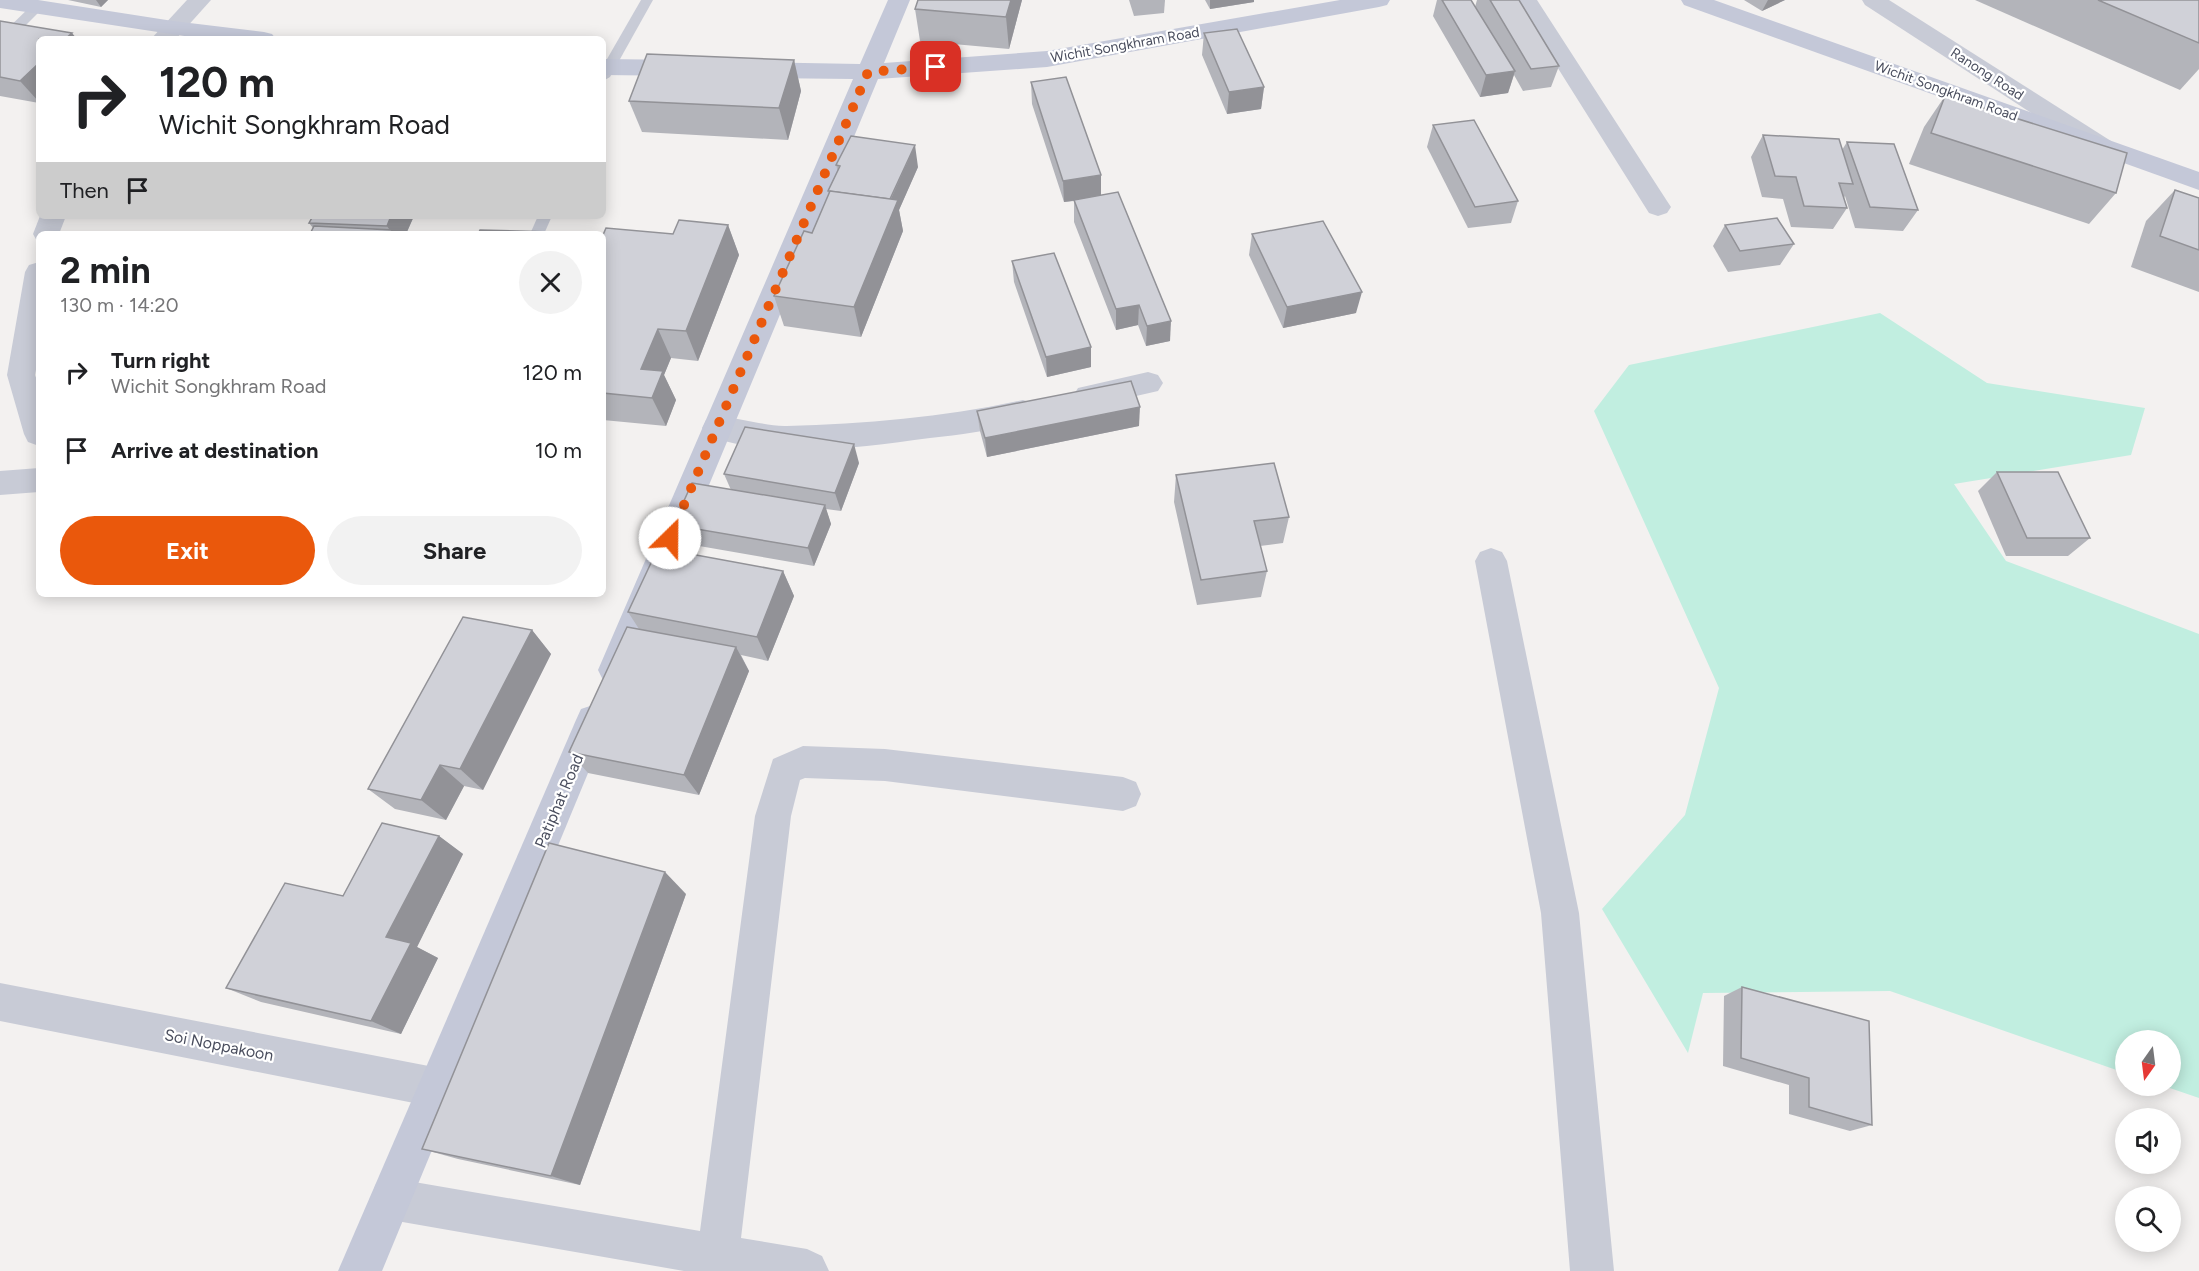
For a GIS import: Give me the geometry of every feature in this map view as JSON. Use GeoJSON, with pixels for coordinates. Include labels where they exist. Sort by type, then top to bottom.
{"type":"FeatureCollection","features":[{"type":"Feature","properties":{"kind":"street"},"geometry":{"type":"LineString","coordinates":[[168,34],[200,0]]}},
{"type":"Feature","properties":{"kind":"street","name":"Patiphat Road"},"geometry":{"type":"LineString","coordinates":[[360,1271],[899,0]]}},
{"type":"Feature","properties":{"kind":"street","name":"Wichit Songkhram Road"},"geometry":{"type":"LineString","coordinates":[[606,70],[721,69],[868,72],[1047,59],[1379,0]]}},
{"type":"Feature","properties":{"kind":"street"},"geometry":{"type":"LineString","coordinates":[[1526,0],[1658,207]]}},
{"type":"Feature","properties":{"kind":"street","name":"Wichit Songkhram Road"},"geometry":{"type":"LineString","coordinates":[[1692,0],[2199,181]]}},
{"type":"Feature","properties":{"kind":"street","name":"Ranong Road"},"geometry":{"type":"LineString","coordinates":[[1873,0],[2102,147]]}},
{"type":"Feature","properties":{"kind":"street"},"geometry":{"type":"LineString","coordinates":[[0,1],[168,34],[206,36]]}},
{"type":"Feature","properties":{"kind":"street"},"geometry":{"type":"LineString","coordinates":[[1930,86],[1950,84],[1959,80],[1963,73],[1952,51]]}},
{"type":"Feature","properties":{"kind":"street"},"geometry":{"type":"LineString","coordinates":[[36,289],[21,375],[36,424]]}},
{"type":"Feature","properties":{"kind":"street"},"geometry":{"type":"LineString","coordinates":[[717,428],[772,438],[860,436],[988,419],[1148,383]]}},
{"type":"Feature","properties":{"kind":"street"},"geometry":{"type":"LineString","coordinates":[[0,483],[36,480]]}},
{"type":"Feature","properties":{"kind":"street"},"geometry":{"type":"LineString","coordinates":[[1491,561],[1560,913],[1592,1271]]}},
{"type":"Feature","properties":{"kind":"street"},"geometry":{"type":"LineString","coordinates":[[718,1256],[773,816],[785,770],[803,762],[885,765],[1123,794]]}},
{"type":"Feature","properties":{"kind":"street","name":"Soi Noppakoon"},"geometry":{"type":"LineString","coordinates":[[0,1002],[439,1088]]}},
{"type":"Feature","properties":{"kind":"street"},"geometry":{"type":"LineString","coordinates":[[391,1199],[807,1271]]}},
{"type":"Feature","properties":{"kind":"lane"},"geometry":{"type":"LineString","coordinates":[[606,67],[647,0]]}},
{"type":"Feature","properties":{"kind":"lane"},"geometry":{"type":"LineString","coordinates":[[0,43],[37,7]]}},
{"type":"Feature","properties":{"kind":"green space"},"geometry":{"type":"Polygon","coordinates":[[[1880,313],[1987,383],[2145,408],[2131,455],[1954,484],[2006,561],[2199,634],[2199,1098],[2181,1092],[2181,1030],[2115,1030],[2115,1070],[1890,991],[1703,993],[1688,1053],[1602,909],[1685,815],[1719,688],[1594,411],[1629,365],[1880,313]]]}},
{"type":"Feature","properties":{"kind":"building"},"geometry":{"type":"Polygon","coordinates":[[[918,0],[1011,0],[1006,17],[915,9],[918,0]]]}},
{"type":"Feature","properties":{"kind":"building"},"geometry":{"type":"Polygon","coordinates":[[[1442,0],[1471,0],[1515,71],[1486,75],[1442,0]]]}},
{"type":"Feature","properties":{"kind":"building"},"geometry":{"type":"Polygon","coordinates":[[[1490,0],[1519,0],[1559,66],[1531,69],[1490,0]]]}},
{"type":"Feature","properties":{"kind":"building"},"geometry":{"type":"Polygon","coordinates":[[[2098,0],[2199,0],[2199,43],[2098,0]]]}},
{"type":"Feature","properties":{"kind":"building"},"geometry":{"type":"Polygon","coordinates":[[[0,21],[72,33],[68,36],[36,36],[36,66],[20,81],[0,77],[0,21]]]}},
{"type":"Feature","properties":{"kind":"building"},"geometry":{"type":"Polygon","coordinates":[[[1237,29],[1264,87],[1229,92],[1204,33],[1237,29]]]}},
{"type":"Feature","properties":{"kind":"building"},"geometry":{"type":"Polygon","coordinates":[[[647,54],[794,60],[779,108],[629,101],[647,54]]]}},
{"type":"Feature","properties":{"kind":"building"},"geometry":{"type":"Polygon","coordinates":[[[1066,77],[1101,175],[1063,181],[1031,82],[1066,77]]]}},
{"type":"Feature","properties":{"kind":"building"},"geometry":{"type":"Polygon","coordinates":[[[1945,96],[2127,153],[2116,193],[1931,133],[1945,96]]]}},
{"type":"Feature","properties":{"kind":"building"},"geometry":{"type":"Polygon","coordinates":[[[1474,120],[1518,201],[1475,207],[1433,125],[1474,120]]]}},
{"type":"Feature","properties":{"kind":"building"},"geometry":{"type":"Polygon","coordinates":[[[1763,135],[1839,139],[1853,184],[1839,183],[1847,208],[1804,206],[1796,177],[1775,176],[1763,135]]]}},
{"type":"Feature","properties":{"kind":"building"},"geometry":{"type":"Polygon","coordinates":[[[851,136],[915,145],[890,199],[828,191],[840,166],[836,165],[851,136]]]}},
{"type":"Feature","properties":{"kind":"building"},"geometry":{"type":"Polygon","coordinates":[[[1847,142],[1894,144],[1918,210],[1870,207],[1847,142]]]}},
{"type":"Feature","properties":{"kind":"building"},"geometry":{"type":"Polygon","coordinates":[[[2175,190],[2199,198],[2199,250],[2160,236],[2175,190]]]}},
{"type":"Feature","properties":{"kind":"building"},"geometry":{"type":"Polygon","coordinates":[[[830,191],[898,200],[854,307],[774,296],[804,231],[812,233],[830,191]]]}},
{"type":"Feature","properties":{"kind":"building"},"geometry":{"type":"Polygon","coordinates":[[[1118,192],[1171,321],[1147,326],[1139,305],[1116,309],[1074,200],[1118,192]]]}},
{"type":"Feature","properties":{"kind":"building"},"geometry":{"type":"Polygon","coordinates":[[[1777,218],[1794,244],[1740,251],[1725,225],[1777,218]]]}},
{"type":"Feature","properties":{"kind":"building"},"geometry":{"type":"Polygon","coordinates":[[[311,219],[390,219],[387,226],[309,223],[311,219]]]}},
{"type":"Feature","properties":{"kind":"building"},"geometry":{"type":"Polygon","coordinates":[[[679,220],[728,225],[686,331],[658,329],[641,369],[663,371],[652,398],[606,393],[605,231],[606,228],[673,234],[679,220]]]}},
{"type":"Feature","properties":{"kind":"building"},"geometry":{"type":"Polygon","coordinates":[[[1323,221],[1362,292],[1287,307],[1252,234],[1323,221]]]}},
{"type":"Feature","properties":{"kind":"building"},"geometry":{"type":"Polygon","coordinates":[[[314,226],[392,230],[392,231],[312,231],[314,226]]]}},
{"type":"Feature","properties":{"kind":"building"},"geometry":{"type":"Polygon","coordinates":[[[1054,253],[1091,347],[1046,357],[1012,261],[1054,253]]]}},
{"type":"Feature","properties":{"kind":"building"},"geometry":{"type":"Polygon","coordinates":[[[1131,381],[1140,407],[985,438],[977,411],[1131,381]]]}},
{"type":"Feature","properties":{"kind":"building"},"geometry":{"type":"Polygon","coordinates":[[[745,427],[854,444],[835,493],[724,474],[745,427]]]}},
{"type":"Feature","properties":{"kind":"building"},"geometry":{"type":"Polygon","coordinates":[[[1274,463],[1289,517],[1254,521],[1267,571],[1201,580],[1176,475],[1274,463]]]}},
{"type":"Feature","properties":{"kind":"building"},"geometry":{"type":"Polygon","coordinates":[[[1997,472],[2058,472],[2090,538],[2027,538],[1997,472]]]}},
{"type":"Feature","properties":{"kind":"building"},"geometry":{"type":"Polygon","coordinates":[[[692,483],[825,505],[808,548],[673,525],[692,483]]]}},
{"type":"Feature","properties":{"kind":"building"},"geometry":{"type":"Polygon","coordinates":[[[658,548],[783,571],[757,637],[628,612],[658,548]]]}},
{"type":"Feature","properties":{"kind":"building"},"geometry":{"type":"Polygon","coordinates":[[[463,617],[532,630],[460,769],[440,765],[421,800],[368,789],[463,617]]]}},
{"type":"Feature","properties":{"kind":"building"},"geometry":{"type":"Polygon","coordinates":[[[627,627],[736,647],[684,775],[569,752],[627,627]]]}},
{"type":"Feature","properties":{"kind":"building"},"geometry":{"type":"Polygon","coordinates":[[[382,823],[439,836],[386,937],[411,943],[371,1021],[226,988],[285,883],[343,896],[382,823]]]}},
{"type":"Feature","properties":{"kind":"building"},"geometry":{"type":"Polygon","coordinates":[[[549,843],[665,872],[551,1176],[422,1149],[549,843]]]}},
{"type":"Feature","properties":{"kind":"building"},"geometry":{"type":"Polygon","coordinates":[[[1742,987],[1869,1021],[1872,1125],[1809,1107],[1809,1078],[1741,1058],[1742,987]]]}},
{"type":"Feature","properties":{"kind":"route"},"geometry":{"type":"LineString","coordinates":[[670,538],[868,72],[936,67]]}}]}
